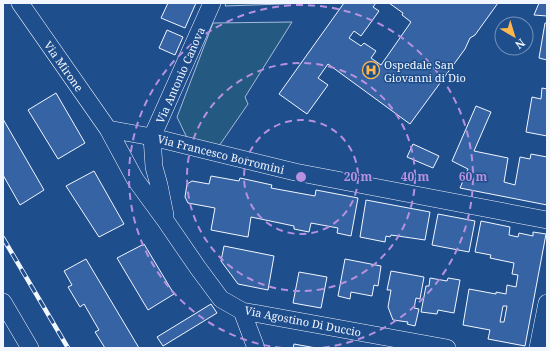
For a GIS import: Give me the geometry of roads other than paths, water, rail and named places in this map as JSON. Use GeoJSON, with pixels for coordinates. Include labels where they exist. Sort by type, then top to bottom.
{"type":"FeatureCollection","features":[{"type":"Feature","properties":{"kind":"street","name":"Via Mirone"},"geometry":{"type":"LineString","coordinates":[[20,3],[108,129]]}},
{"type":"Feature","properties":{"kind":"street","name":"Via Antonio Canova"},"geometry":{"type":"LineString","coordinates":[[165,220],[159,185],[154,167],[152,137],[212,3]]}},
{"type":"Feature","properties":{"kind":"street","name":"Via Francesco Borromini"},"geometry":{"type":"LineString","coordinates":[[108,129],[152,137],[295,172],[547,220]]}},
{"type":"Feature","properties":{"kind":"street","name":"Via Agostino Di Duccio"},"geometry":{"type":"LineString","coordinates":[[108,129],[135,179],[221,299],[242,310],[447,348]]}},
{"type":"Feature","properties":{"kind":"street"},"geometry":{"type":"LineString","coordinates":[[3,302],[30,348]]}},
{"type":"Feature","properties":{"kind":"street"},"geometry":{"type":"LineString","coordinates":[[538,348],[547,303]]}},
{"type":"Feature","properties":{"kind":"street"},"geometry":{"type":"LineString","coordinates":[[242,310],[256,348]]}},
{"type":"Feature","properties":{"kind":"railway"},"geometry":{"type":"LineString","coordinates":[[3,238],[68,348]]}},
{"type":"Feature","properties":{"kind":"place","name":"Ospedale San Giovanni di Dio"},"geometry":{"type":"Point","coordinates":[371,70]}}]}
